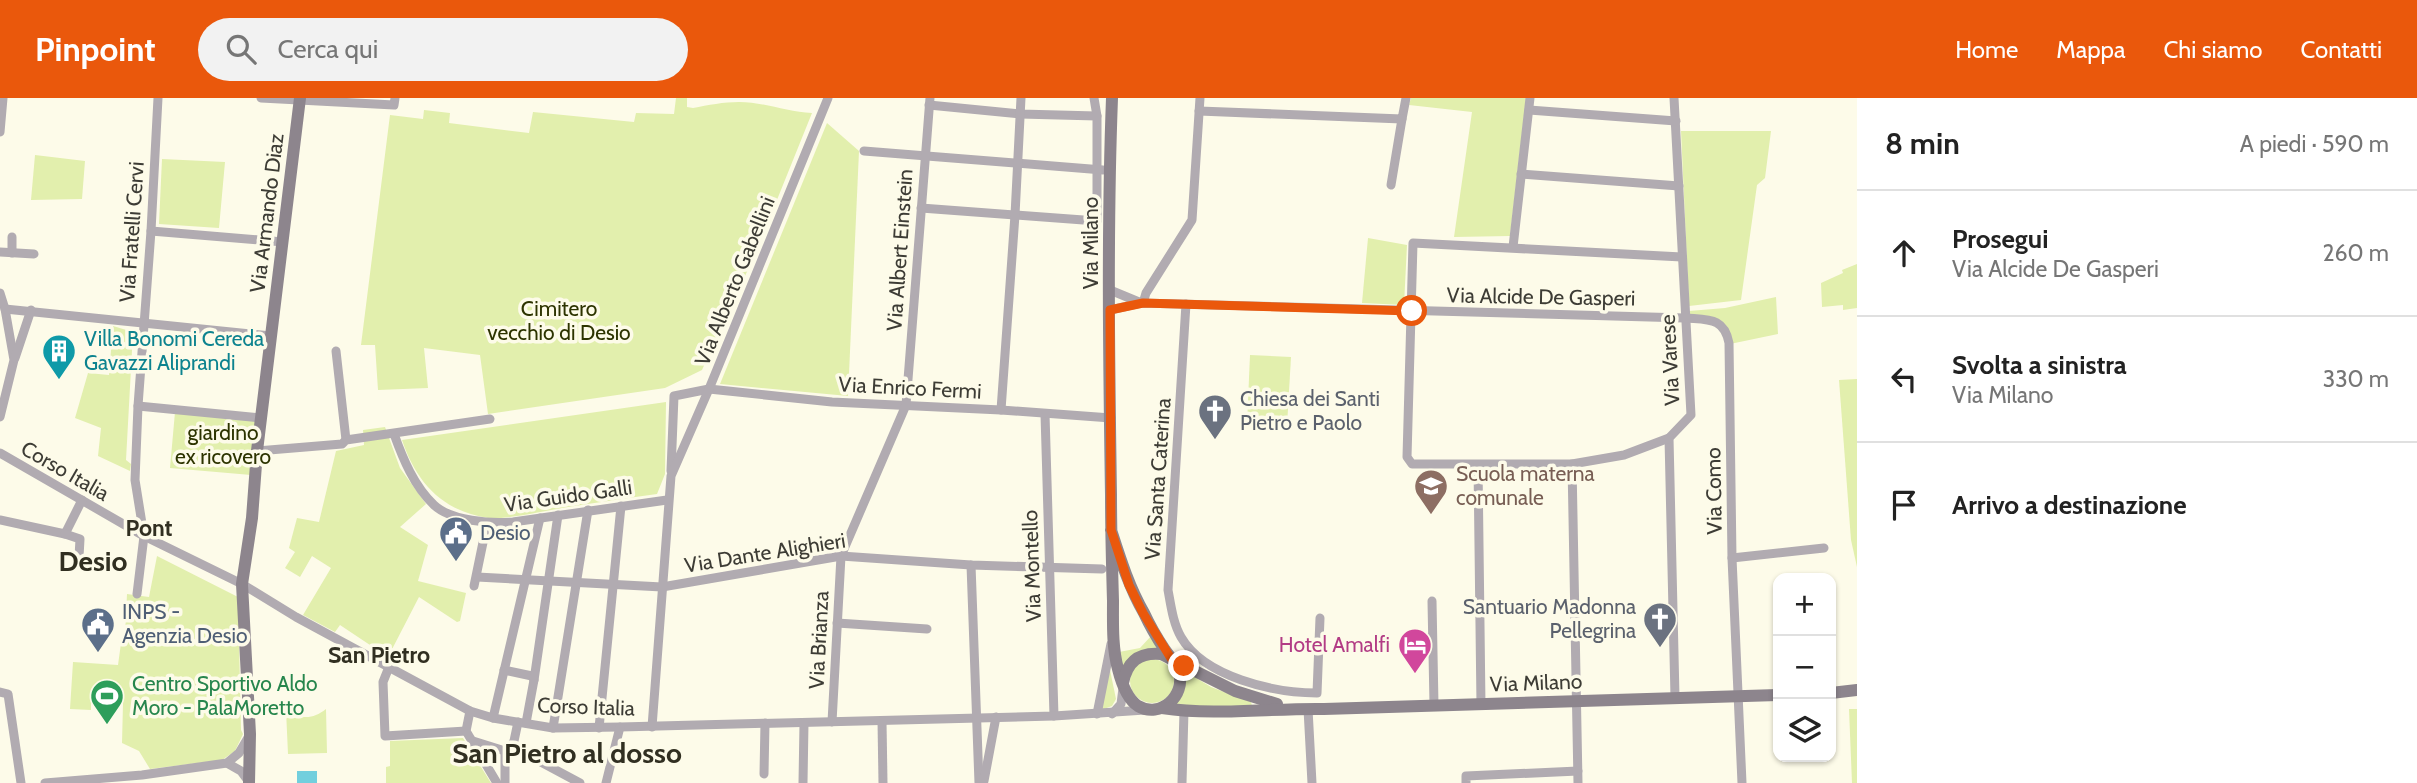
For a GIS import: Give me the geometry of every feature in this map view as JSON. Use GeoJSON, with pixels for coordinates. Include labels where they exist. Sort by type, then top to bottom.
{"type":"FeatureCollection","features":[{"type":"Feature","properties":{"kind":"main road","name":"Via Milano"},"geometry":{"type":"LineString","coordinates":[[1106,98],[1110,125]]}},
{"type":"Feature","properties":{"kind":"main road","name":"Via Milano"},"geometry":{"type":"LineString","coordinates":[[1114,98],[1103,170],[1110,290],[1113,635],[1123,684]]}},
{"type":"Feature","properties":{"kind":"main road","name":"Via Armando Diaz"},"geometry":{"type":"LineString","coordinates":[[249,782],[250,734],[242,584],[300,99]]}},
{"type":"Feature","properties":{"kind":"main road","name":"Via Milano"},"geometry":{"type":"LineString","coordinates":[[1111,530],[1129,585],[1172,660],[1235,691],[1301,708]]}},
{"type":"Feature","properties":{"kind":"main road"},"geometry":{"type":"LineString","coordinates":[[1149,653],[1161,654],[1172,660],[1181,681],[1179,692],[1172,702],[1156,709],[1139,706],[1130,698],[1123,684],[1129,665],[1138,657],[1149,653]]}},
{"type":"Feature","properties":{"kind":"main road"},"geometry":{"type":"LineString","coordinates":[[1836,693],[1857,692]]}},
{"type":"Feature","properties":{"kind":"main road","name":"Via Milano"},"geometry":{"type":"LineString","coordinates":[[1156,709],[1184,711],[1480,705],[1773,695]]}},
{"type":"Feature","properties":{"kind":"street"},"geometry":{"type":"LineString","coordinates":[[0,132],[3,98]]}},
{"type":"Feature","properties":{"kind":"street","name":"Via Fratelli Cervi"},"geometry":{"type":"LineString","coordinates":[[137,594],[144,536],[135,480],[138,406],[158,98]]}},
{"type":"Feature","properties":{"kind":"street"},"geometry":{"type":"LineString","coordinates":[[261,98],[394,101]]}},
{"type":"Feature","properties":{"kind":"street","name":"Via Alberto Gabellini"},"geometry":{"type":"LineString","coordinates":[[671,476],[828,98]]}},
{"type":"Feature","properties":{"kind":"street"},"geometry":{"type":"LineString","coordinates":[[1001,410],[1016,215],[1021,98]]}},
{"type":"Feature","properties":{"kind":"street"},"geometry":{"type":"LineString","coordinates":[[921,208],[1097,221],[1103,170],[1094,98]]}},
{"type":"Feature","properties":{"kind":"street"},"geometry":{"type":"LineString","coordinates":[[1142,303],[1192,220],[1200,98]]}},
{"type":"Feature","properties":{"kind":"street"},"geometry":{"type":"LineString","coordinates":[[1391,185],[1406,98]]}},
{"type":"Feature","properties":{"kind":"street"},"geometry":{"type":"LineString","coordinates":[[1513,247],[1530,98]]}},
{"type":"Feature","properties":{"kind":"street","name":"Via Varese"},"geometry":{"type":"LineString","coordinates":[[1669,438],[1691,415],[1674,98]]}},
{"type":"Feature","properties":{"kind":"street"},"geometry":{"type":"LineString","coordinates":[[930,102],[1020,114],[1097,116]]}},
{"type":"Feature","properties":{"kind":"street","name":"Via Albert Einstein"},"geometry":{"type":"LineString","coordinates":[[906,405],[930,102]]}},
{"type":"Feature","properties":{"kind":"street"},"geometry":{"type":"LineString","coordinates":[[1529,110],[1676,121]]}},
{"type":"Feature","properties":{"kind":"street"},"geometry":{"type":"LineString","coordinates":[[1199,111],[1402,119]]}},
{"type":"Feature","properties":{"kind":"street"},"geometry":{"type":"LineString","coordinates":[[864,151],[1103,170]]}},
{"type":"Feature","properties":{"kind":"street"},"geometry":{"type":"LineString","coordinates":[[1521,174],[1679,186]]}},
{"type":"Feature","properties":{"kind":"street"},"geometry":{"type":"LineString","coordinates":[[151,231],[283,242]]}},
{"type":"Feature","properties":{"kind":"street"},"geometry":{"type":"LineString","coordinates":[[12,237],[12,253]]}},
{"type":"Feature","properties":{"kind":"street"},"geometry":{"type":"LineString","coordinates":[[1675,697],[1669,438],[1624,455],[1572,464],[1412,464],[1407,457],[1413,243],[1682,257]]}},
{"type":"Feature","properties":{"kind":"street"},"geometry":{"type":"LineString","coordinates":[[0,252],[34,254]]}},
{"type":"Feature","properties":{"kind":"street"},"geometry":{"type":"LineString","coordinates":[[1110,290],[1142,303]]}},
{"type":"Feature","properties":{"kind":"street"},"geometry":{"type":"LineString","coordinates":[[0,293],[14,360]]}},
{"type":"Feature","properties":{"kind":"street"},"geometry":{"type":"LineString","coordinates":[[1110,310],[1142,303]]}},
{"type":"Feature","properties":{"kind":"street","name":"Via Alcide De Gasperi"},"geometry":{"type":"LineString","coordinates":[[1142,303],[1685,318]]}},
{"type":"Feature","properties":{"kind":"street","name":"Via Santa Caterina"},"geometry":{"type":"LineString","coordinates":[[1186,304],[1168,590],[1173,616],[1181,637],[1194,653],[1220,670],[1246,682],[1289,693],[1317,693],[1320,618]]}},
{"type":"Feature","properties":{"kind":"street"},"geometry":{"type":"LineString","coordinates":[[5,309],[271,336]]}},
{"type":"Feature","properties":{"kind":"street"},"geometry":{"type":"LineString","coordinates":[[0,417],[5,377],[14,360],[30,310]]}},
{"type":"Feature","properties":{"kind":"street","name":"Via Como"},"geometry":{"type":"LineString","coordinates":[[1685,318],[1717,322],[1726,330],[1729,343],[1732,558],[1742,783]]}},
{"type":"Feature","properties":{"kind":"street"},"geometry":{"type":"LineString","coordinates":[[336,351],[346,440]]}},
{"type":"Feature","properties":{"kind":"street","name":"Via Enrico Fermi"},"geometry":{"type":"LineString","coordinates":[[674,396],[709,389],[832,402],[1111,418]]}},
{"type":"Feature","properties":{"kind":"street","name":"Via Alberto Gabellini"},"geometry":{"type":"LineString","coordinates":[[652,727],[667,500],[671,476],[674,396]]}},
{"type":"Feature","properties":{"kind":"street","name":"Via Brianza"},"geometry":{"type":"LineString","coordinates":[[832,722],[841,556],[906,405]]}},
{"type":"Feature","properties":{"kind":"street"},"geometry":{"type":"LineString","coordinates":[[138,406],[261,418]]}},
{"type":"Feature","properties":{"kind":"street","name":"Via Montello"},"geometry":{"type":"LineString","coordinates":[[1045,414],[1054,716]]}},
{"type":"Feature","properties":{"kind":"street"},"geometry":{"type":"LineString","coordinates":[[257,452],[342,444],[346,440],[490,419]]}},
{"type":"Feature","properties":{"kind":"street","name":"Via Guido Galli"},"geometry":{"type":"LineString","coordinates":[[394,434],[405,466],[435,506],[451,514],[487,523],[667,500]]}},
{"type":"Feature","properties":{"kind":"street","name":"Corso Italia"},"geometry":{"type":"LineString","coordinates":[[0,453],[144,536],[242,584],[296,617],[470,710],[493,718],[553,728],[599,728],[1054,716],[1156,709]]}},
{"type":"Feature","properties":{"kind":"street"},"geometry":{"type":"LineString","coordinates":[[1572,464],[1578,783]]}},
{"type":"Feature","properties":{"kind":"street"},"geometry":{"type":"LineString","coordinates":[[1478,465],[1480,705]]}},
{"type":"Feature","properties":{"kind":"street"},"geometry":{"type":"LineString","coordinates":[[65,534],[82,500]]}},
{"type":"Feature","properties":{"kind":"street"},"geometry":{"type":"LineString","coordinates":[[599,728],[621,506]]}},
{"type":"Feature","properties":{"kind":"street"},"geometry":{"type":"LineString","coordinates":[[553,728],[588,510]]}},
{"type":"Feature","properties":{"kind":"street"},"geometry":{"type":"LineString","coordinates":[[505,783],[503,763],[522,723],[534,680],[558,515]]}},
{"type":"Feature","properties":{"kind":"street"},"geometry":{"type":"LineString","coordinates":[[493,718],[540,518]]}},
{"type":"Feature","properties":{"kind":"street"},"geometry":{"type":"LineString","coordinates":[[0,520],[80,539],[79,557]]}},
{"type":"Feature","properties":{"kind":"street","name":"Via Dante Alighieri"},"geometry":{"type":"LineString","coordinates":[[487,523],[475,581],[527,579],[662,587],[841,556],[1049,569],[1102,569]]}},
{"type":"Feature","properties":{"kind":"street"},"geometry":{"type":"LineString","coordinates":[[1732,558],[1824,548]]}},
{"type":"Feature","properties":{"kind":"street"},"geometry":{"type":"LineString","coordinates":[[971,565],[981,783]]}},
{"type":"Feature","properties":{"kind":"street"},"geometry":{"type":"LineString","coordinates":[[1432,601],[1434,705]]}},
{"type":"Feature","properties":{"kind":"street"},"geometry":{"type":"LineString","coordinates":[[837,623],[927,629]]}},
{"type":"Feature","properties":{"kind":"street"},"geometry":{"type":"LineString","coordinates":[[1097,714],[1113,635]]}},
{"type":"Feature","properties":{"kind":"street"},"geometry":{"type":"LineString","coordinates":[[389,667],[383,682],[386,736],[466,731]]}},
{"type":"Feature","properties":{"kind":"street"},"geometry":{"type":"LineString","coordinates":[[504,670],[532,676],[534,680]]}},
{"type":"Feature","properties":{"kind":"street"},"geometry":{"type":"LineString","coordinates":[[1112,714],[1121,704],[1123,684]]}},
{"type":"Feature","properties":{"kind":"street"},"geometry":{"type":"LineString","coordinates":[[0,692],[8,694],[21,783]]}},
{"type":"Feature","properties":{"kind":"street"},"geometry":{"type":"LineString","coordinates":[[1301,708],[1312,783]]}},
{"type":"Feature","properties":{"kind":"street"},"geometry":{"type":"LineString","coordinates":[[470,710],[466,731],[497,783]]}},
{"type":"Feature","properties":{"kind":"street"},"geometry":{"type":"LineString","coordinates":[[1182,783],[1184,711]]}},
{"type":"Feature","properties":{"kind":"street"},"geometry":{"type":"LineString","coordinates":[[981,783],[996,717]]}},
{"type":"Feature","properties":{"kind":"street"},"geometry":{"type":"LineString","coordinates":[[882,721],[883,783]]}},
{"type":"Feature","properties":{"kind":"street"},"geometry":{"type":"LineString","coordinates":[[764,774],[765,723]]}},
{"type":"Feature","properties":{"kind":"street"},"geometry":{"type":"LineString","coordinates":[[803,783],[804,723]]}},
{"type":"Feature","properties":{"kind":"street"},"geometry":{"type":"LineString","coordinates":[[606,783],[620,727]]}},
{"type":"Feature","properties":{"kind":"street"},"geometry":{"type":"LineString","coordinates":[[45,783],[142,779],[227,763],[239,753],[250,734]]}},
{"type":"Feature","properties":{"kind":"street"},"geometry":{"type":"LineString","coordinates":[[471,741],[508,749],[580,783]]}},
{"type":"Feature","properties":{"kind":"street"},"geometry":{"type":"LineString","coordinates":[[227,763],[241,771],[249,782]]}},
{"type":"Feature","properties":{"kind":"street"},"geometry":{"type":"LineString","coordinates":[[1466,779],[1578,771]]}},
{"type":"Feature","properties":{"kind":"green space","name":"Cimitero vecchio di Desio"},"geometry":{"type":"Polygon","coordinates":[[[676,98],[687,98],[687,107],[693,108],[739,102],[812,113],[756,252],[702,370],[665,388],[488,414],[480,355],[424,348],[428,388],[378,390],[375,345],[361,345],[390,115],[423,119],[424,110],[450,113],[449,123],[529,133],[533,112],[634,122],[636,113],[674,114],[676,98]]]}},
{"type":"Feature","properties":{"kind":"green space"},"geometry":{"type":"Polygon","coordinates":[[[1411,98],[1526,98],[1510,236],[1454,237],[1472,112],[1409,105],[1411,98]]]}},
{"type":"Feature","properties":{"kind":"green space"},"geometry":{"type":"Polygon","coordinates":[[[827,123],[859,151],[848,396],[720,384],[827,123]]]}},
{"type":"Feature","properties":{"kind":"green space"},"geometry":{"type":"Polygon","coordinates":[[[1681,131],[1771,131],[1765,178],[1757,185],[1741,300],[1689,306],[1681,131]]]}},
{"type":"Feature","properties":{"kind":"green space"},"geometry":{"type":"Polygon","coordinates":[[[35,155],[85,161],[82,199],[31,200],[35,155]]]}},
{"type":"Feature","properties":{"kind":"green space"},"geometry":{"type":"Polygon","coordinates":[[[162,159],[225,162],[219,228],[159,224],[162,159]]]}},
{"type":"Feature","properties":{"kind":"green space"},"geometry":{"type":"Polygon","coordinates":[[[1368,238],[1407,245],[1404,305],[1362,303],[1368,238]]]}},
{"type":"Feature","properties":{"kind":"green space"},"geometry":{"type":"Polygon","coordinates":[[[1857,264],[1857,308],[1843,310],[1843,305],[1822,307],[1821,283],[1857,264]]]}},
{"type":"Feature","properties":{"kind":"green space"},"geometry":{"type":"Polygon","coordinates":[[[1776,297],[1778,334],[1730,344],[1729,330],[1717,319],[1689,314],[1689,311],[1725,308],[1776,297]]]}},
{"type":"Feature","properties":{"kind":"green space"},"geometry":{"type":"Polygon","coordinates":[[[113,326],[133,332],[126,460],[131,464],[130,471],[98,456],[101,428],[75,418],[88,373],[109,375],[113,326]]]}},
{"type":"Feature","properties":{"kind":"green space"},"geometry":{"type":"Polygon","coordinates":[[[1250,355],[1291,357],[1287,426],[1247,424],[1250,355]]]}},
{"type":"Feature","properties":{"kind":"green space"},"geometry":{"type":"Polygon","coordinates":[[[1857,379],[1857,567],[1851,540],[1839,380],[1857,379]]]}},
{"type":"Feature","properties":{"kind":"green space"},"geometry":{"type":"Polygon","coordinates":[[[666,402],[665,474],[657,494],[514,517],[488,518],[457,509],[444,501],[423,481],[402,440],[666,402]]]}},
{"type":"Feature","properties":{"kind":"green space","name":"giardino ex ricovero"},"geometry":{"type":"Polygon","coordinates":[[[175,412],[257,421],[251,475],[170,468],[175,412]]]}},
{"type":"Feature","properties":{"kind":"green space"},"geometry":{"type":"Polygon","coordinates":[[[385,427],[400,468],[426,504],[400,527],[428,545],[418,581],[466,593],[460,621],[457,622],[419,597],[388,657],[340,625],[335,632],[303,615],[331,568],[312,556],[300,577],[285,568],[295,552],[289,548],[297,518],[319,522],[336,451],[364,445],[363,430],[385,427]]]}},
{"type":"Feature","properties":{"kind":"green space"},"geometry":{"type":"Polygon","coordinates":[[[157,556],[238,597],[243,734],[235,751],[222,760],[150,769],[139,751],[122,743],[123,703],[91,703],[91,710],[70,709],[73,662],[118,665],[122,636],[125,635],[127,594],[149,597],[157,556]]]}},
{"type":"Feature","properties":{"kind":"green space"},"geometry":{"type":"Polygon","coordinates":[[[1152,635],[1161,646],[1123,667],[1119,652],[1140,648],[1152,635]]]}},
{"type":"Feature","properties":{"kind":"green space"},"geometry":{"type":"Polygon","coordinates":[[[1152,659],[1167,666],[1174,681],[1167,696],[1152,703],[1137,696],[1130,681],[1137,666],[1152,659]]]}},
{"type":"Feature","properties":{"kind":"green space"},"geometry":{"type":"Polygon","coordinates":[[[1110,670],[1116,699],[1112,706],[1101,710],[1110,670]]]}},
{"type":"Feature","properties":{"kind":"green space"},"geometry":{"type":"Polygon","coordinates":[[[1183,670],[1211,687],[1251,702],[1252,706],[1173,706],[1183,694],[1183,670]]]}},
{"type":"Feature","properties":{"kind":"green space"},"geometry":{"type":"Polygon","coordinates":[[[326,709],[327,753],[288,754],[286,710],[306,717],[326,709]]]}},
{"type":"Feature","properties":{"kind":"green space"},"geometry":{"type":"Polygon","coordinates":[[[1849,709],[1857,709],[1857,783],[1852,783],[1849,709]]]}},
{"type":"Feature","properties":{"kind":"green space"},"geometry":{"type":"Polygon","coordinates":[[[463,738],[491,783],[386,783],[386,767],[390,766],[390,741],[463,738]]]}},
{"type":"Feature","properties":{"kind":"water"},"geometry":{"type":"Polygon","coordinates":[[[297,771],[317,771],[317,783],[297,783],[297,771]]]}},
{"type":"Feature","properties":{"kind":"place","name":"Villa Bonomi Cereda Gavazzi Aliprandi"},"geometry":{"type":"Point","coordinates":[59,381]}},
{"type":"Feature","properties":{"kind":"place","name":"Chiesa dei Santi Pietro e Paolo"},"geometry":{"type":"Point","coordinates":[1215,441]}},
{"type":"Feature","properties":{"kind":"place","name":"Scuola materna comunale"},"geometry":{"type":"Point","coordinates":[1431,516]}},
{"type":"Feature","properties":{"kind":"place","name":"Desio"},"geometry":{"type":"Point","coordinates":[456,563]}},
{"type":"Feature","properties":{"kind":"place","name":"Santuario Madonna Pellegrina"},"geometry":{"type":"Point","coordinates":[1660,649]}},
{"type":"Feature","properties":{"kind":"place","name":"INPS - Agenzia Desio"},"geometry":{"type":"Point","coordinates":[98,654]}},
{"type":"Feature","properties":{"kind":"place","name":"Hotel Amalfi"},"geometry":{"type":"Point","coordinates":[1415,675]}},
{"type":"Feature","properties":{"kind":"place","name":"Centro Sportivo Aldo Moro - PalaMoretto"},"geometry":{"type":"Point","coordinates":[107,726]}},
{"type":"Feature","properties":{"kind":"district","name":"Pont"},"geometry":{"type":"Point","coordinates":[149,528]}},
{"type":"Feature","properties":{"kind":"district","name":"Desio"},"geometry":{"type":"Point","coordinates":[93,561]}},
{"type":"Feature","properties":{"kind":"district","name":"San Pietro"},"geometry":{"type":"Point","coordinates":[379,655]}},
{"type":"Feature","properties":{"kind":"district","name":"San Pietro al dosso"},"geometry":{"type":"Point","coordinates":[567,753]}},
{"type":"Feature","properties":{"kind":"route"},"geometry":{"type":"LineString","coordinates":[[1184,666],[1172,660],[1143,613],[1129,585],[1111,530],[1110,310],[1143,303],[1412,311]]}}]}
